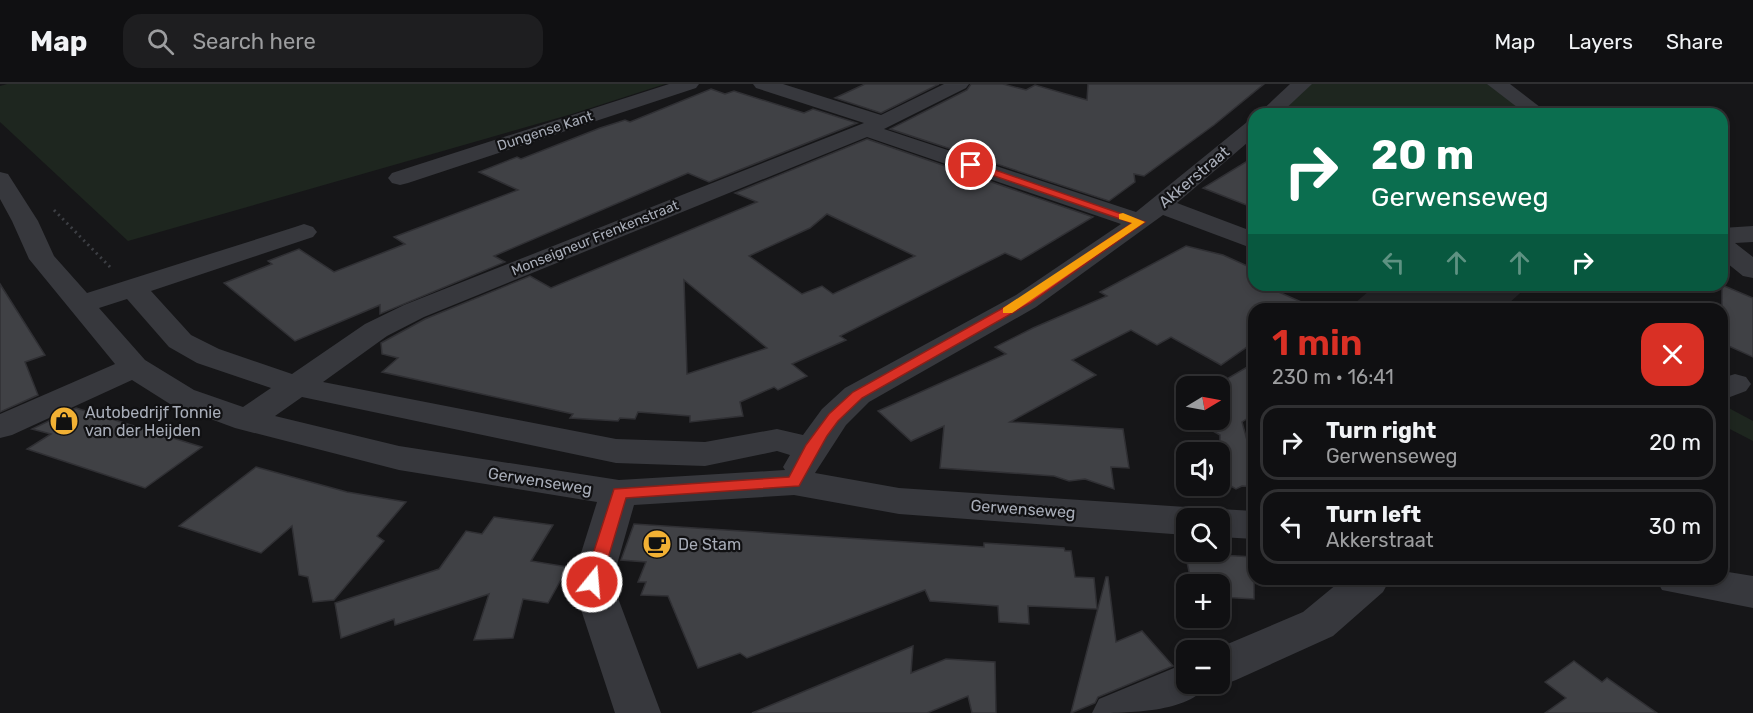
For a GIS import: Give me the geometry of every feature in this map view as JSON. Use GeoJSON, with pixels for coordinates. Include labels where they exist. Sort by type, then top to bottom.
{"type":"FeatureCollection","features":[{"type":"Feature","properties":{"kind":"street","name":"Dungense Kant"},"geometry":{"type":"LineString","coordinates":[[400,178],[689,84]]}},
{"type":"Feature","properties":{"kind":"street"},"geometry":{"type":"LineString","coordinates":[[763,84],[874,126],[1150,214],[1248,239]]}},
{"type":"Feature","properties":{"kind":"street","name":"Monseigneur Frenkenstraat"},"geometry":{"type":"LineString","coordinates":[[247,420],[376,330],[414,311],[874,126],[959,84]]}},
{"type":"Feature","properties":{"kind":"street","name":"Akkerstraat"},"geometry":{"type":"LineString","coordinates":[[1275,108],[1302,84]]}},
{"type":"Feature","properties":{"kind":"street"},"geometry":{"type":"LineString","coordinates":[[1497,84],[1531,108]]}},
{"type":"Feature","properties":{"kind":"street","name":"Akkerstraat"},"geometry":{"type":"LineString","coordinates":[[794,482],[811,449],[834,417],[857,395],[1026,301],[1150,214],[1248,131]]}},
{"type":"Feature","properties":{"kind":"street","name":"Gerwenseweg"},"geometry":{"type":"LineString","coordinates":[[0,178],[37,213],[42,259],[83,304],[134,367],[182,397],[247,420],[399,458],[619,493],[794,482],[899,501],[1176,520]]}},
{"type":"Feature","properties":{"kind":"street"},"geometry":{"type":"LineString","coordinates":[[0,204],[37,213]]}},
{"type":"Feature","properties":{"kind":"street"},"geometry":{"type":"LineString","coordinates":[[83,304],[304,232]]}},
{"type":"Feature","properties":{"kind":"street"},"geometry":{"type":"LineString","coordinates":[[1728,236],[1753,234]]}},
{"type":"Feature","properties":{"kind":"street"},"geometry":{"type":"LineString","coordinates":[[1728,251],[1753,270]]}},
{"type":"Feature","properties":{"kind":"street"},"geometry":{"type":"LineString","coordinates":[[132,288],[180,340],[208,356],[296,386],[616,451],[705,454],[777,440],[811,449]]}},
{"type":"Feature","properties":{"kind":"street"},"geometry":{"type":"LineString","coordinates":[[0,428],[134,367]]}},
{"type":"Feature","properties":{"kind":"street"},"geometry":{"type":"LineString","coordinates":[[619,493],[592,582],[638,713]]}},
{"type":"Feature","properties":{"kind":"street"},"geometry":{"type":"LineString","coordinates":[[1230,524],[1248,525]]}},
{"type":"Feature","properties":{"kind":"street"},"geometry":{"type":"LineString","coordinates":[[1230,663],[1318,624],[1364,585]]}},
{"type":"Feature","properties":{"kind":"street"},"geometry":{"type":"LineString","coordinates":[[1712,585],[1753,592]]}},
{"type":"Feature","properties":{"kind":"street"},"geometry":{"type":"LineString","coordinates":[[1115,713],[1176,686]]}},
{"type":"Feature","properties":{"kind":"path"},"geometry":{"type":"LineString","coordinates":[[37,213],[132,288]]}},
{"type":"Feature","properties":{"kind":"shaded area"},"geometry":{"type":"Polygon","coordinates":[[[7,84],[665,84],[572,114],[128,241],[0,122],[0,86],[7,84]]]}},
{"type":"Feature","properties":{"kind":"shaded area"},"geometry":{"type":"Polygon","coordinates":[[[1310,84],[1489,84],[1522,108],[1292,108],[1287,105],[1310,84]]]}},
{"type":"Feature","properties":{"kind":"shaded area"},"geometry":{"type":"Polygon","coordinates":[[[1369,291],[1522,291],[1509,303],[1355,303],[1369,291]]]}},
{"type":"Feature","properties":{"kind":"shaded area"},"geometry":{"type":"Polygon","coordinates":[[[1728,408],[1753,421],[1753,441],[1728,428],[1728,408]]]}},
{"type":"Feature","properties":{"kind":"building"},"geometry":{"type":"Polygon","coordinates":[[[865,84],[939,84],[881,113],[835,98],[865,84]]]}},
{"type":"Feature","properties":{"kind":"building"},"geometry":{"type":"Polygon","coordinates":[[[971,84],[1003,84],[1026,90],[1035,85],[1087,100],[1088,84],[1264,84],[1214,125],[1144,176],[1134,174],[1135,182],[1109,201],[890,129],[967,90],[971,84]]]}},
{"type":"Feature","properties":{"kind":"building"},"geometry":{"type":"Polygon","coordinates":[[[711,89],[725,94],[734,91],[804,113],[813,109],[857,123],[709,182],[688,173],[494,256],[505,262],[380,314],[380,305],[295,341],[224,283],[272,264],[268,261],[299,249],[334,272],[405,244],[394,237],[518,190],[479,172],[517,157],[521,159],[600,128],[625,120],[630,122],[711,89]]]}},
{"type":"Feature","properties":{"kind":"building"},"geometry":{"type":"Polygon","coordinates":[[[867,139],[1093,217],[1021,260],[1005,253],[840,336],[846,340],[792,364],[807,376],[778,390],[774,387],[740,402],[743,416],[690,422],[690,416],[638,412],[635,419],[620,418],[618,421],[570,418],[573,414],[382,372],[398,358],[382,354],[381,343],[425,319],[530,276],[551,288],[757,202],[735,193],[867,139]],[[827,214],[810,228],[749,256],[802,294],[822,286],[833,294],[915,256],[827,214]],[[684,280],[687,374],[767,348],[684,280]]]}},
{"type":"Feature","properties":{"kind":"building"},"geometry":{"type":"Polygon","coordinates":[[[1248,161],[1248,206],[1203,188],[1248,161]]]}},
{"type":"Feature","properties":{"kind":"building"},"geometry":{"type":"Polygon","coordinates":[[[1186,246],[1223,255],[1248,266],[1248,291],[1276,291],[1304,303],[1248,303],[1248,346],[1221,365],[1171,337],[1157,345],[1131,330],[1072,360],[1096,375],[1010,422],[1123,429],[1129,468],[1111,467],[1114,489],[1085,479],[1069,481],[1054,476],[940,468],[944,426],[911,441],[878,411],[1006,354],[995,347],[1107,296],[1100,292],[1186,246]]]}},
{"type":"Feature","properties":{"kind":"building"},"geometry":{"type":"Polygon","coordinates":[[[0,284],[45,355],[25,362],[38,395],[0,412],[0,284]]]}},
{"type":"Feature","properties":{"kind":"building"},"geometry":{"type":"Polygon","coordinates":[[[1728,288],[1753,298],[1753,357],[1728,346],[1728,303],[1722,303],[1722,291],[1728,291],[1728,288]]]}},
{"type":"Feature","properties":{"kind":"building"},"geometry":{"type":"Polygon","coordinates":[[[1248,367],[1248,418],[1242,422],[1248,444],[1248,486],[1236,489],[1230,486],[1230,442],[1220,442],[1220,435],[1211,430],[1230,430],[1230,377],[1248,367]]]}},
{"type":"Feature","properties":{"kind":"building"},"geometry":{"type":"Polygon","coordinates":[[[76,408],[202,447],[145,488],[27,449],[51,434],[32,429],[76,408]]]}},
{"type":"Feature","properties":{"kind":"building"},"geometry":{"type":"Polygon","coordinates":[[[256,467],[347,492],[406,502],[377,536],[384,541],[334,600],[313,602],[308,577],[299,575],[292,526],[261,553],[179,526],[256,467]]]}},
{"type":"Feature","properties":{"kind":"building"},"geometry":{"type":"Polygon","coordinates":[[[494,517],[553,525],[531,561],[568,567],[548,603],[523,599],[513,638],[474,640],[489,594],[395,625],[394,619],[341,638],[335,603],[439,569],[466,531],[482,534],[494,517]]]}},
{"type":"Feature","properties":{"kind":"building"},"geometry":{"type":"Polygon","coordinates":[[[634,524],[984,547],[984,543],[1064,548],[1065,551],[1071,551],[1075,577],[1094,578],[1097,609],[1028,606],[1029,624],[999,622],[998,606],[930,601],[925,590],[747,658],[740,653],[698,668],[668,596],[641,595],[646,582],[638,582],[646,562],[621,560],[634,524]]]}},
{"type":"Feature","properties":{"kind":"building"},"geometry":{"type":"Polygon","coordinates":[[[1230,556],[1248,557],[1248,585],[1254,585],[1254,599],[1230,598],[1230,574],[1190,574],[1187,562],[1230,562],[1230,556]]]}},
{"type":"Feature","properties":{"kind":"building"},"geometry":{"type":"Polygon","coordinates":[[[1106,577],[1108,577],[1116,642],[1142,631],[1173,666],[1098,697],[1095,703],[1071,713],[1106,577]]]}},
{"type":"Feature","properties":{"kind":"building"},"geometry":{"type":"Polygon","coordinates":[[[913,646],[911,673],[946,659],[995,662],[996,713],[972,713],[968,696],[927,713],[752,713],[913,646]]]}},
{"type":"Feature","properties":{"kind":"building"},"geometry":{"type":"Polygon","coordinates":[[[1574,661],[1602,682],[1607,678],[1657,713],[1545,713],[1566,698],[1545,682],[1574,661]]]}},
{"type":"Feature","properties":{"kind":"slow traffic"},"geometry":{"type":"LineString","coordinates":[[1008,311],[1140,222],[1123,216]]}},
{"type":"Feature","properties":{"kind":"place","name":"Autobedrijf Tonnie van der Heijden"},"geometry":{"type":"Point","coordinates":[64,421]}},
{"type":"Feature","properties":{"kind":"place","name":"De Stam"},"geometry":{"type":"Point","coordinates":[657,544]}},
{"type":"Feature","properties":{"kind":"route"},"geometry":{"type":"LineString","coordinates":[[592,582],[619,493],[794,482],[822,433],[834,417],[857,395],[1026,301],[1140,222],[971,165]]}}]}
